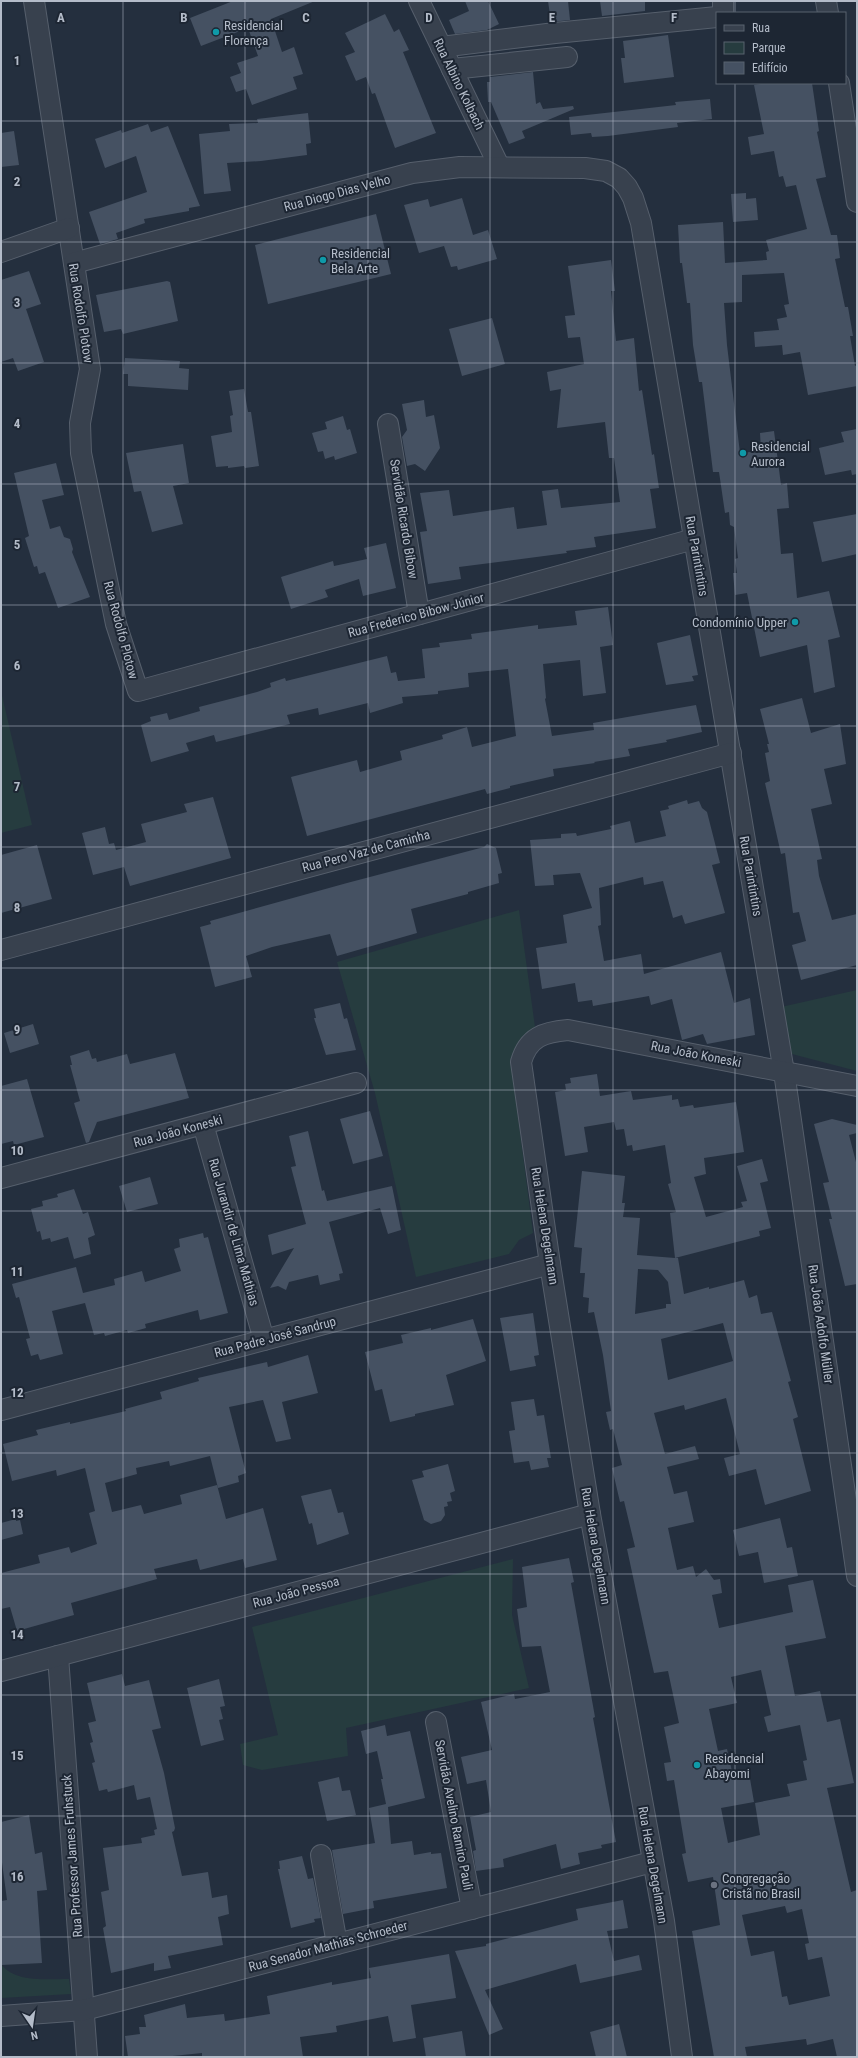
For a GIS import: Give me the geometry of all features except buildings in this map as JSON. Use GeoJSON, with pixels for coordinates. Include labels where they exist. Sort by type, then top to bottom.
{"type":"FeatureCollection","features":[{"type":"Feature","properties":{"kind":"street","name":"Rua Rodolfo Plotow"},"geometry":{"type":"LineString","coordinates":[[34,1],[90,369],[80,424],[81,453],[116,624],[138,691]]}},
{"type":"Feature","properties":{"kind":"street","name":"Rua Albino Kolbach"},"geometry":{"type":"LineString","coordinates":[[419,1],[499,166]]}},
{"type":"Feature","properties":{"kind":"street"},"geometry":{"type":"LineString","coordinates":[[723,1],[724,12]]}},
{"type":"Feature","properties":{"kind":"street"},"geometry":{"type":"LineString","coordinates":[[826,1],[828,12]]}},
{"type":"Feature","properties":{"kind":"street"},"geometry":{"type":"LineString","coordinates":[[441,47],[555,33],[716,17]]}},
{"type":"Feature","properties":{"kind":"street"},"geometry":{"type":"LineString","coordinates":[[452,68],[567,57]]}},
{"type":"Feature","properties":{"kind":"street"},"geometry":{"type":"LineString","coordinates":[[839,84],[853,143],[857,202]]}},
{"type":"Feature","properties":{"kind":"street","name":"Rua Diogo Dias Velho"},"geometry":{"type":"LineString","coordinates":[[74,263],[412,173],[460,167],[499,166],[585,168],[606,171]]}},
{"type":"Feature","properties":{"kind":"street","name":"Rua Parintintins"},"geometry":{"type":"LineString","coordinates":[[606,171],[619,178],[627,187],[633,198],[641,223],[784,1072]]}},
{"type":"Feature","properties":{"kind":"street"},"geometry":{"type":"LineString","coordinates":[[1,252],[68,228]]}},
{"type":"Feature","properties":{"kind":"street","name":"Servidão Ricardo Bibow"},"geometry":{"type":"LineString","coordinates":[[388,424],[419,614]]}},
{"type":"Feature","properties":{"kind":"street","name":"Rua Frederico Bibow Júnior"},"geometry":{"type":"LineString","coordinates":[[138,691],[694,539]]}},
{"type":"Feature","properties":{"kind":"street","name":"Rua Pero Vaz de Caminha"},"geometry":{"type":"LineString","coordinates":[[1,950],[730,753]]}},
{"type":"Feature","properties":{"kind":"street","name":"Rua João Koneski"},"geometry":{"type":"LineString","coordinates":[[536,1038],[551,1032],[568,1030],[587,1032],[857,1086]]}},
{"type":"Feature","properties":{"kind":"street","name":"Rua Helena Degelmann"},"geometry":{"type":"LineString","coordinates":[[536,1038],[529,1044],[524,1052],[521,1062],[522,1075],[550,1264],[590,1514],[652,1862],[664,1921],[682,2057]]}},
{"type":"Feature","properties":{"kind":"street","name":"Rua João Adolfo Müller"},"geometry":{"type":"LineString","coordinates":[[784,1072],[857,1576]]}},
{"type":"Feature","properties":{"kind":"street","name":"Rua João Koneski"},"geometry":{"type":"LineString","coordinates":[[1,1178],[356,1084]]}},
{"type":"Feature","properties":{"kind":"street","name":"Rua Jurandir de Lima Mathias"},"geometry":{"type":"LineString","coordinates":[[203,1124],[264,1340]]}},
{"type":"Feature","properties":{"kind":"street","name":"Rua Padre José Sandrup"},"geometry":{"type":"LineString","coordinates":[[1,1410],[550,1264]]}},
{"type":"Feature","properties":{"kind":"street","name":"Rua João Pessoa"},"geometry":{"type":"LineString","coordinates":[[1,1671],[590,1514]]}},
{"type":"Feature","properties":{"kind":"street","name":"Rua Professor James Fruhstuck"},"geometry":{"type":"LineString","coordinates":[[58,1656],[87,2057]]}},
{"type":"Feature","properties":{"kind":"street","name":"Servidão Avelino Ramiro Pauli"},"geometry":{"type":"LineString","coordinates":[[436,1722],[472,1909]]}},
{"type":"Feature","properties":{"kind":"street"},"geometry":{"type":"LineString","coordinates":[[321,1855],[337,1944]]}},
{"type":"Feature","properties":{"kind":"street","name":"Rua Senador Mathias Schroeder"},"geometry":{"type":"LineString","coordinates":[[1,2016],[84,2010],[652,1862]]}},
{"type":"Feature","properties":{"kind":"green space"},"geometry":{"type":"Polygon","coordinates":[[[1,691],[32,825],[1,833],[1,691]]]}},
{"type":"Feature","properties":{"kind":"green space"},"geometry":{"type":"Polygon","coordinates":[[[519,910],[535,1027],[523,1038],[513,1065],[513,1078],[533,1233],[519,1240],[509,1254],[416,1277],[375,1093],[337,962],[519,910]]]}},
{"type":"Feature","properties":{"kind":"green space"},"geometry":{"type":"Polygon","coordinates":[[[857,990],[857,1071],[788,1053],[781,1007],[857,990]]]}},
{"type":"Feature","properties":{"kind":"green space"},"geometry":{"type":"Polygon","coordinates":[[[513,1559],[512,1615],[529,1688],[346,1728],[348,1756],[262,1770],[243,1765],[240,1744],[278,1735],[252,1627],[513,1559]]]}},
{"type":"Feature","properties":{"kind":"green space"},"geometry":{"type":"Polygon","coordinates":[[[1,1964],[14,1974],[32,1979],[69,1979],[71,1994],[1,1998],[1,1964]]]}},
{"type":"Feature","properties":{"kind":"place","name":"Residencial Florença"},"geometry":{"type":"Point","coordinates":[216,32]}},
{"type":"Feature","properties":{"kind":"place","name":"Residencial Bela Arte"},"geometry":{"type":"Point","coordinates":[323,260]}},
{"type":"Feature","properties":{"kind":"place","name":"Residencial Aurora"},"geometry":{"type":"Point","coordinates":[743,453]}},
{"type":"Feature","properties":{"kind":"place","name":"Condomínio Upper"},"geometry":{"type":"Point","coordinates":[795,622]}},
{"type":"Feature","properties":{"kind":"place","name":"Residencial Abayomi"},"geometry":{"type":"Point","coordinates":[697,1765]}},
{"type":"Feature","properties":{"kind":"place","name":"Congregação Cristã no Brasil"},"geometry":{"type":"Point","coordinates":[714,1885]}}]}
